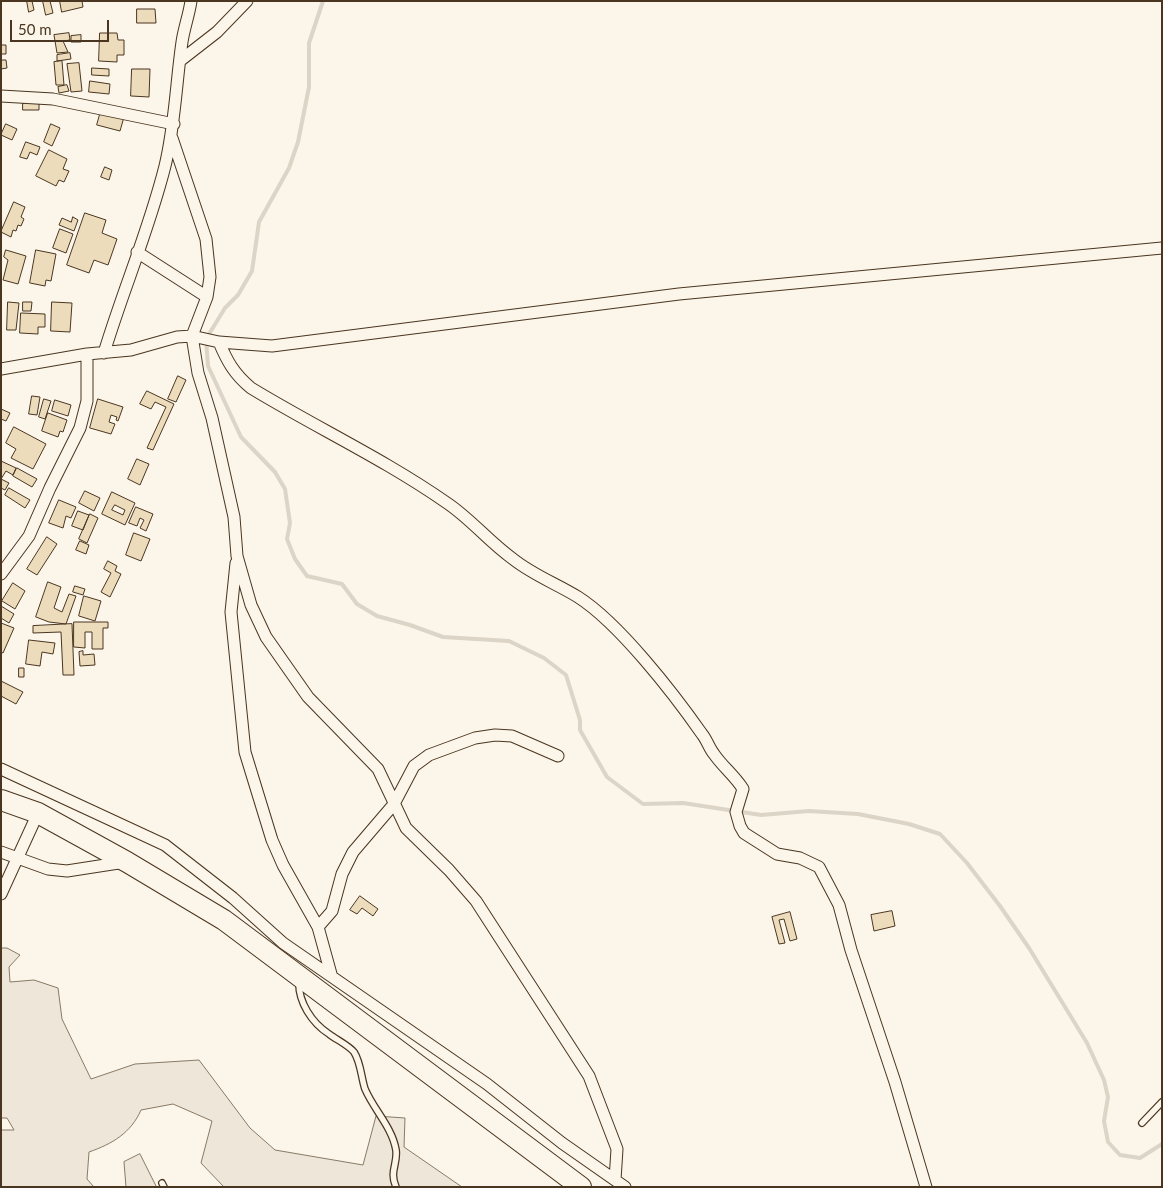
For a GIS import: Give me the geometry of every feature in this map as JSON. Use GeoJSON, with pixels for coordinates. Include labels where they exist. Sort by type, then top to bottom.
{"type":"FeatureCollection","features":[{"type":"Feature","properties":{"kind":"highway"},"geometry":{"type":"LineString","coordinates":[[4,799],[38,813],[127,862],[224,920],[581,1187]]}},
{"type":"Feature","properties":{"kind":"street"},"geometry":{"type":"LineString","coordinates":[[104,353],[137,252],[155,206],[172,138],[182,42],[191,1]]}},
{"type":"Feature","properties":{"kind":"street"},"geometry":{"type":"LineString","coordinates":[[181,60],[217,32],[247,1]]}},
{"type":"Feature","properties":{"kind":"street"},"geometry":{"type":"LineString","coordinates":[[1,107],[5,97],[53,99],[174,124]]}},
{"type":"Feature","properties":{"kind":"street"},"geometry":{"type":"LineString","coordinates":[[172,138],[206,239],[210,277],[207,296],[192,336],[198,372],[212,418],[234,517],[237,556],[231,612],[245,752],[272,840],[283,866],[318,927],[331,974]]}},
{"type":"Feature","properties":{"kind":"street"},"geometry":{"type":"LineString","coordinates":[[1,369],[87,354],[130,350],[164,339],[192,336],[219,342],[272,346],[288,345],[679,294],[1162,248]]}},
{"type":"Feature","properties":{"kind":"street"},"geometry":{"type":"LineString","coordinates":[[137,252],[207,296]]}},
{"type":"Feature","properties":{"kind":"street"},"geometry":{"type":"LineString","coordinates":[[219,342],[228,364],[236,376],[250,388],[348,442],[416,483],[478,527],[512,559],[545,581],[579,597],[599,614],[640,655],[693,721],[725,769],[743,788],[736,812],[744,833],[777,854],[800,858],[820,867],[839,905],[926,1187]]}},
{"type":"Feature","properties":{"kind":"street"},"geometry":{"type":"LineString","coordinates":[[1,574],[29,536],[50,488],[80,428],[86,401],[87,354]]}},
{"type":"Feature","properties":{"kind":"street"},"geometry":{"type":"LineString","coordinates":[[237,556],[251,605],[266,637],[308,697],[378,769],[406,828],[449,870],[476,901],[592,1081],[617,1149],[620,1183]]}},
{"type":"Feature","properties":{"kind":"street"},"geometry":{"type":"LineString","coordinates":[[318,927],[332,911],[342,874],[353,852],[394,804],[414,766],[429,755],[475,738],[495,735],[512,736],[558,756]]}},
{"type":"Feature","properties":{"kind":"street"},"geometry":{"type":"LineString","coordinates":[[1,769],[165,846],[234,898],[283,943],[331,974],[443,1056],[487,1084],[562,1143],[620,1183]]}},
{"type":"Feature","properties":{"kind":"street"},"geometry":{"type":"LineString","coordinates":[[1,894],[19,859],[38,813]]}},
{"type":"Feature","properties":{"kind":"street"},"geometry":{"type":"LineString","coordinates":[[1,852],[48,870],[67,871],[127,862]]}},
{"type":"Feature","properties":{"kind":"lane"},"geometry":{"type":"LineString","coordinates":[[299,977],[300,997],[316,1023],[349,1047],[358,1060],[366,1090],[392,1136],[396,1152],[392,1176],[396,1187]]}},
{"type":"Feature","properties":{"kind":"lane"},"geometry":{"type":"LineString","coordinates":[[1142,1123],[1162,1102]]}},
{"type":"Feature","properties":{"kind":"shaded area"},"geometry":{"type":"Polygon","coordinates":[[[1,948],[7,948],[20,955],[9,967],[10,982],[34,980],[58,988],[62,1019],[91,1079],[135,1064],[199,1060],[250,1128],[275,1150],[363,1165],[376,1116],[405,1118],[404,1147],[462,1187],[224,1187],[201,1163],[212,1121],[173,1104],[141,1110],[132,1125],[120,1137],[89,1152],[87,1179],[94,1187],[1,1187],[1,1130],[14,1130],[7,1118],[1,1118],[1,948]]]}},
{"type":"Feature","properties":{"kind":"shaded area"},"geometry":{"type":"Polygon","coordinates":[[[140,1154],[156,1187],[126,1187],[124,1162],[140,1154]]]}},
{"type":"Feature","properties":{"kind":"building"},"geometry":{"type":"Polygon","coordinates":[[[27,1],[32,1],[34,10],[29,12],[27,1]]]}},
{"type":"Feature","properties":{"kind":"building"},"geometry":{"type":"Polygon","coordinates":[[[43,1],[50,1],[53,13],[46,15],[43,1]]]}},
{"type":"Feature","properties":{"kind":"building"},"geometry":{"type":"Polygon","coordinates":[[[60,1],[82,1],[83,7],[62,12],[60,1]]]}},
{"type":"Feature","properties":{"kind":"building"},"geometry":{"type":"Polygon","coordinates":[[[137,9],[155,9],[156,23],[137,23],[137,9]]]}},
{"type":"Feature","properties":{"kind":"building"},"geometry":{"type":"Polygon","coordinates":[[[69,33],[70,40],[63,41],[68,52],[57,53],[54,35],[69,33]]]}},
{"type":"Feature","properties":{"kind":"building"},"geometry":{"type":"Polygon","coordinates":[[[100,33],[117,33],[118,40],[124,40],[124,55],[117,55],[117,62],[99,61],[100,33]]]}},
{"type":"Feature","properties":{"kind":"building"},"geometry":{"type":"Polygon","coordinates":[[[81,35],[81,42],[71,42],[71,36],[81,35]]]}},
{"type":"Feature","properties":{"kind":"building"},"geometry":{"type":"Polygon","coordinates":[[[1,45],[6,45],[6,54],[1,54],[1,45]]]}},
{"type":"Feature","properties":{"kind":"building"},"geometry":{"type":"Polygon","coordinates":[[[70,53],[71,59],[57,61],[57,55],[70,53]]]}},
{"type":"Feature","properties":{"kind":"building"},"geometry":{"type":"Polygon","coordinates":[[[1,60],[6,60],[7,68],[1,69],[1,60]]]}},
{"type":"Feature","properties":{"kind":"building"},"geometry":{"type":"Polygon","coordinates":[[[62,61],[64,85],[56,85],[54,62],[62,61]]]}},
{"type":"Feature","properties":{"kind":"building"},"geometry":{"type":"Polygon","coordinates":[[[79,63],[82,91],[71,92],[67,64],[79,63]]]}},
{"type":"Feature","properties":{"kind":"building"},"geometry":{"type":"Polygon","coordinates":[[[92,68],[109,69],[109,76],[92,75],[92,68]]]}},
{"type":"Feature","properties":{"kind":"building"},"geometry":{"type":"Polygon","coordinates":[[[132,69],[150,69],[149,97],[131,96],[132,69]]]}},
{"type":"Feature","properties":{"kind":"building"},"geometry":{"type":"Polygon","coordinates":[[[90,81],[110,84],[109,94],[89,92],[90,81]]]}},
{"type":"Feature","properties":{"kind":"building"},"geometry":{"type":"Polygon","coordinates":[[[67,85],[69,91],[59,93],[58,87],[67,85]]]}},
{"type":"Feature","properties":{"kind":"building"},"geometry":{"type":"Polygon","coordinates":[[[23,103],[39,103],[39,110],[23,110],[23,103]]]}},
{"type":"Feature","properties":{"kind":"building"},"geometry":{"type":"Polygon","coordinates":[[[101,111],[124,117],[120,131],[97,125],[101,111]]]}},
{"type":"Feature","properties":{"kind":"building"},"geometry":{"type":"Polygon","coordinates":[[[6,124],[17,129],[12,140],[1,135],[6,124]]]}},
{"type":"Feature","properties":{"kind":"building"},"geometry":{"type":"Polygon","coordinates":[[[51,124],[60,128],[52,146],[44,142],[51,124]]]}},
{"type":"Feature","properties":{"kind":"building"},"geometry":{"type":"Polygon","coordinates":[[[26,142],[40,147],[37,155],[30,152],[27,159],[20,157],[26,142]]]}},
{"type":"Feature","properties":{"kind":"building"},"geometry":{"type":"Polygon","coordinates":[[[49,150],[67,159],[63,169],[69,171],[64,182],[59,180],[56,186],[36,176],[49,150]]]}},
{"type":"Feature","properties":{"kind":"building"},"geometry":{"type":"Polygon","coordinates":[[[105,167],[112,170],[109,180],[101,177],[105,167]]]}},
{"type":"Feature","properties":{"kind":"building"},"geometry":{"type":"Polygon","coordinates":[[[14,202],[25,207],[21,217],[24,219],[21,226],[18,225],[16,231],[13,230],[11,237],[1,232],[14,202]]]}},
{"type":"Feature","properties":{"kind":"building"},"geometry":{"type":"Polygon","coordinates":[[[85,213],[106,220],[102,233],[117,239],[108,265],[94,260],[89,273],[67,265],[85,213]]]}},
{"type":"Feature","properties":{"kind":"building"},"geometry":{"type":"Polygon","coordinates":[[[73,217],[78,220],[74,231],[59,225],[62,218],[71,222],[73,217]]]}},
{"type":"Feature","properties":{"kind":"building"},"geometry":{"type":"Polygon","coordinates":[[[60,229],[73,234],[66,253],[53,248],[60,229]]]}},
{"type":"Feature","properties":{"kind":"building"},"geometry":{"type":"Polygon","coordinates":[[[6,250],[26,256],[18,284],[3,280],[8,260],[4,257],[6,250]]]}},
{"type":"Feature","properties":{"kind":"building"},"geometry":{"type":"Polygon","coordinates":[[[36,250],[56,254],[51,281],[46,280],[45,286],[30,283],[36,250]]]}},
{"type":"Feature","properties":{"kind":"building"},"geometry":{"type":"Polygon","coordinates":[[[8,302],[19,303],[16,330],[7,330],[8,302]]]}},
{"type":"Feature","properties":{"kind":"building"},"geometry":{"type":"Polygon","coordinates":[[[23,302],[32,302],[31,311],[23,311],[23,302]]]}},
{"type":"Feature","properties":{"kind":"building"},"geometry":{"type":"Polygon","coordinates":[[[52,302],[72,303],[70,332],[51,331],[52,302]]]}},
{"type":"Feature","properties":{"kind":"building"},"geometry":{"type":"Polygon","coordinates":[[[21,313],[45,314],[45,327],[38,327],[38,334],[20,333],[21,313]]]}},
{"type":"Feature","properties":{"kind":"building"},"geometry":{"type":"Polygon","coordinates":[[[178,376],[186,380],[176,402],[168,399],[178,376]]]}},
{"type":"Feature","properties":{"kind":"building"},"geometry":{"type":"Polygon","coordinates":[[[147,391],[174,404],[153,450],[147,448],[166,407],[155,402],[151,409],[140,404],[147,391]]]}},
{"type":"Feature","properties":{"kind":"building"},"geometry":{"type":"Polygon","coordinates":[[[32,396],[40,397],[37,415],[29,414],[32,396]]]}},
{"type":"Feature","properties":{"kind":"building"},"geometry":{"type":"Polygon","coordinates":[[[44,399],[51,401],[45,419],[39,417],[44,399]]]}},
{"type":"Feature","properties":{"kind":"building"},"geometry":{"type":"Polygon","coordinates":[[[98,399],[123,407],[118,421],[116,420],[117,417],[111,415],[109,422],[115,424],[111,434],[90,428],[98,399]]]}},
{"type":"Feature","properties":{"kind":"building"},"geometry":{"type":"Polygon","coordinates":[[[55,400],[71,405],[68,416],[52,411],[55,400]]]}},
{"type":"Feature","properties":{"kind":"building"},"geometry":{"type":"Polygon","coordinates":[[[1,409],[10,413],[6,421],[1,419],[1,409]]]}},
{"type":"Feature","properties":{"kind":"building"},"geometry":{"type":"Polygon","coordinates":[[[48,413],[67,420],[63,432],[60,431],[58,437],[42,431],[48,413]]]}},
{"type":"Feature","properties":{"kind":"building"},"geometry":{"type":"Polygon","coordinates":[[[14,427],[46,444],[33,469],[11,458],[16,449],[6,443],[14,427]]]}},
{"type":"Feature","properties":{"kind":"building"},"geometry":{"type":"Polygon","coordinates":[[[137,459],[149,464],[140,485],[128,479],[137,459]]]}},
{"type":"Feature","properties":{"kind":"building"},"geometry":{"type":"Polygon","coordinates":[[[1,461],[16,468],[13,475],[6,471],[1,479],[1,461]]]}},
{"type":"Feature","properties":{"kind":"building"},"geometry":{"type":"Polygon","coordinates":[[[17,468],[37,479],[32,487],[13,476],[17,468]]]}},
{"type":"Feature","properties":{"kind":"building"},"geometry":{"type":"Polygon","coordinates":[[[1,479],[9,483],[5,490],[1,488],[1,479]]]}},
{"type":"Feature","properties":{"kind":"building"},"geometry":{"type":"Polygon","coordinates":[[[9,488],[30,500],[25,508],[5,495],[9,488]]]}},
{"type":"Feature","properties":{"kind":"building"},"geometry":{"type":"Polygon","coordinates":[[[85,491],[100,498],[94,511],[79,503],[85,491]]]}},
{"type":"Feature","properties":{"kind":"building"},"geometry":{"type":"Polygon","coordinates":[[[112,492],[135,503],[125,525],[102,514],[112,492]],[[115,505],[112,510],[123,515],[125,510],[115,505]]]}},
{"type":"Feature","properties":{"kind":"building"},"geometry":{"type":"Polygon","coordinates":[[[59,500],[76,507],[71,518],[66,516],[63,528],[49,523],[59,500]]]}},
{"type":"Feature","properties":{"kind":"building"},"geometry":{"type":"Polygon","coordinates":[[[136,507],[153,514],[146,531],[140,528],[144,520],[140,518],[137,526],[129,523],[136,507]]]}},
{"type":"Feature","properties":{"kind":"building"},"geometry":{"type":"Polygon","coordinates":[[[78,511],[89,515],[83,530],[72,526],[78,511]]]}},
{"type":"Feature","properties":{"kind":"building"},"geometry":{"type":"Polygon","coordinates":[[[90,514],[98,518],[87,543],[79,539],[90,514]]]}},
{"type":"Feature","properties":{"kind":"building"},"geometry":{"type":"Polygon","coordinates":[[[134,533],[150,539],[141,561],[126,555],[134,533]]]}},
{"type":"Feature","properties":{"kind":"building"},"geometry":{"type":"Polygon","coordinates":[[[47,537],[57,544],[37,575],[27,569],[47,537]]]}},
{"type":"Feature","properties":{"kind":"building"},"geometry":{"type":"Polygon","coordinates":[[[80,541],[89,545],[86,554],[76,550],[80,541]]]}},
{"type":"Feature","properties":{"kind":"building"},"geometry":{"type":"Polygon","coordinates":[[[108,561],[117,566],[115,571],[121,574],[110,597],[101,592],[111,573],[104,569],[108,561]]]}},
{"type":"Feature","properties":{"kind":"building"},"geometry":{"type":"Polygon","coordinates":[[[48,582],[61,587],[54,608],[62,612],[69,594],[76,596],[66,624],[49,622],[36,617],[48,582]]]}},
{"type":"Feature","properties":{"kind":"building"},"geometry":{"type":"Polygon","coordinates":[[[13,583],[25,591],[15,609],[2,601],[13,583]]]}},
{"type":"Feature","properties":{"kind":"building"},"geometry":{"type":"Polygon","coordinates":[[[75,586],[85,589],[83,595],[73,592],[75,586]]]}},
{"type":"Feature","properties":{"kind":"building"},"geometry":{"type":"Polygon","coordinates":[[[84,596],[101,601],[95,621],[79,616],[84,596]]]}},
{"type":"Feature","properties":{"kind":"building"},"geometry":{"type":"Polygon","coordinates":[[[1,606],[14,614],[9,623],[1,618],[1,606]]]}},
{"type":"Feature","properties":{"kind":"building"},"geometry":{"type":"Polygon","coordinates":[[[74,622],[108,622],[108,628],[103,628],[103,649],[92,649],[92,632],[85,632],[85,648],[74,647],[74,622]]]}},
{"type":"Feature","properties":{"kind":"building"},"geometry":{"type":"Polygon","coordinates":[[[1,623],[14,628],[3,653],[1,652],[1,623]]]}},
{"type":"Feature","properties":{"kind":"building"},"geometry":{"type":"Polygon","coordinates":[[[72,624],[74,675],[63,675],[61,632],[33,633],[33,626],[72,624]]]}},
{"type":"Feature","properties":{"kind":"building"},"geometry":{"type":"Polygon","coordinates":[[[29,640],[55,643],[53,654],[42,652],[40,666],[26,664],[29,640]]]}},
{"type":"Feature","properties":{"kind":"building"},"geometry":{"type":"Polygon","coordinates":[[[83,651],[83,655],[94,654],[95,665],[80,666],[79,652],[83,651]]]}},
{"type":"Feature","properties":{"kind":"building"},"geometry":{"type":"Polygon","coordinates":[[[19,668],[24,668],[24,677],[19,677],[19,668]]]}},
{"type":"Feature","properties":{"kind":"building"},"geometry":{"type":"Polygon","coordinates":[[[1,681],[23,692],[16,704],[1,696],[1,681]]]}},
{"type":"Feature","properties":{"kind":"building"},"geometry":{"type":"Polygon","coordinates":[[[360,896],[378,909],[373,916],[362,908],[357,914],[350,910],[360,896]]]}},
{"type":"Feature","properties":{"kind":"building"},"geometry":{"type":"Polygon","coordinates":[[[892,911],[895,926],[874,931],[871,915],[892,911]]]}},
{"type":"Feature","properties":{"kind":"building"},"geometry":{"type":"Polygon","coordinates":[[[790,912],[797,939],[790,941],[784,919],[779,920],[785,943],[779,944],[772,917],[790,912]]]}},
{"type":"Feature","properties":{"kind":"waterway"},"geometry":{"type":"LineString","coordinates":[[323,1],[309,43],[309,87],[298,142],[289,168],[259,222],[252,271],[238,295],[225,308],[206,339],[208,366],[241,437],[275,472],[285,489],[290,523],[287,539],[295,559],[307,576],[342,584],[357,604],[377,616],[443,637],[509,641],[544,658],[566,675],[580,720],[580,730],[607,777],[643,804],[683,803],[761,815],[809,811],[858,814],[909,824],[940,834],[967,863],[1000,906],[1029,948],[1087,1043],[1104,1080],[1108,1097],[1104,1121],[1108,1142],[1120,1155],[1140,1158],[1162,1144]]}}]}
